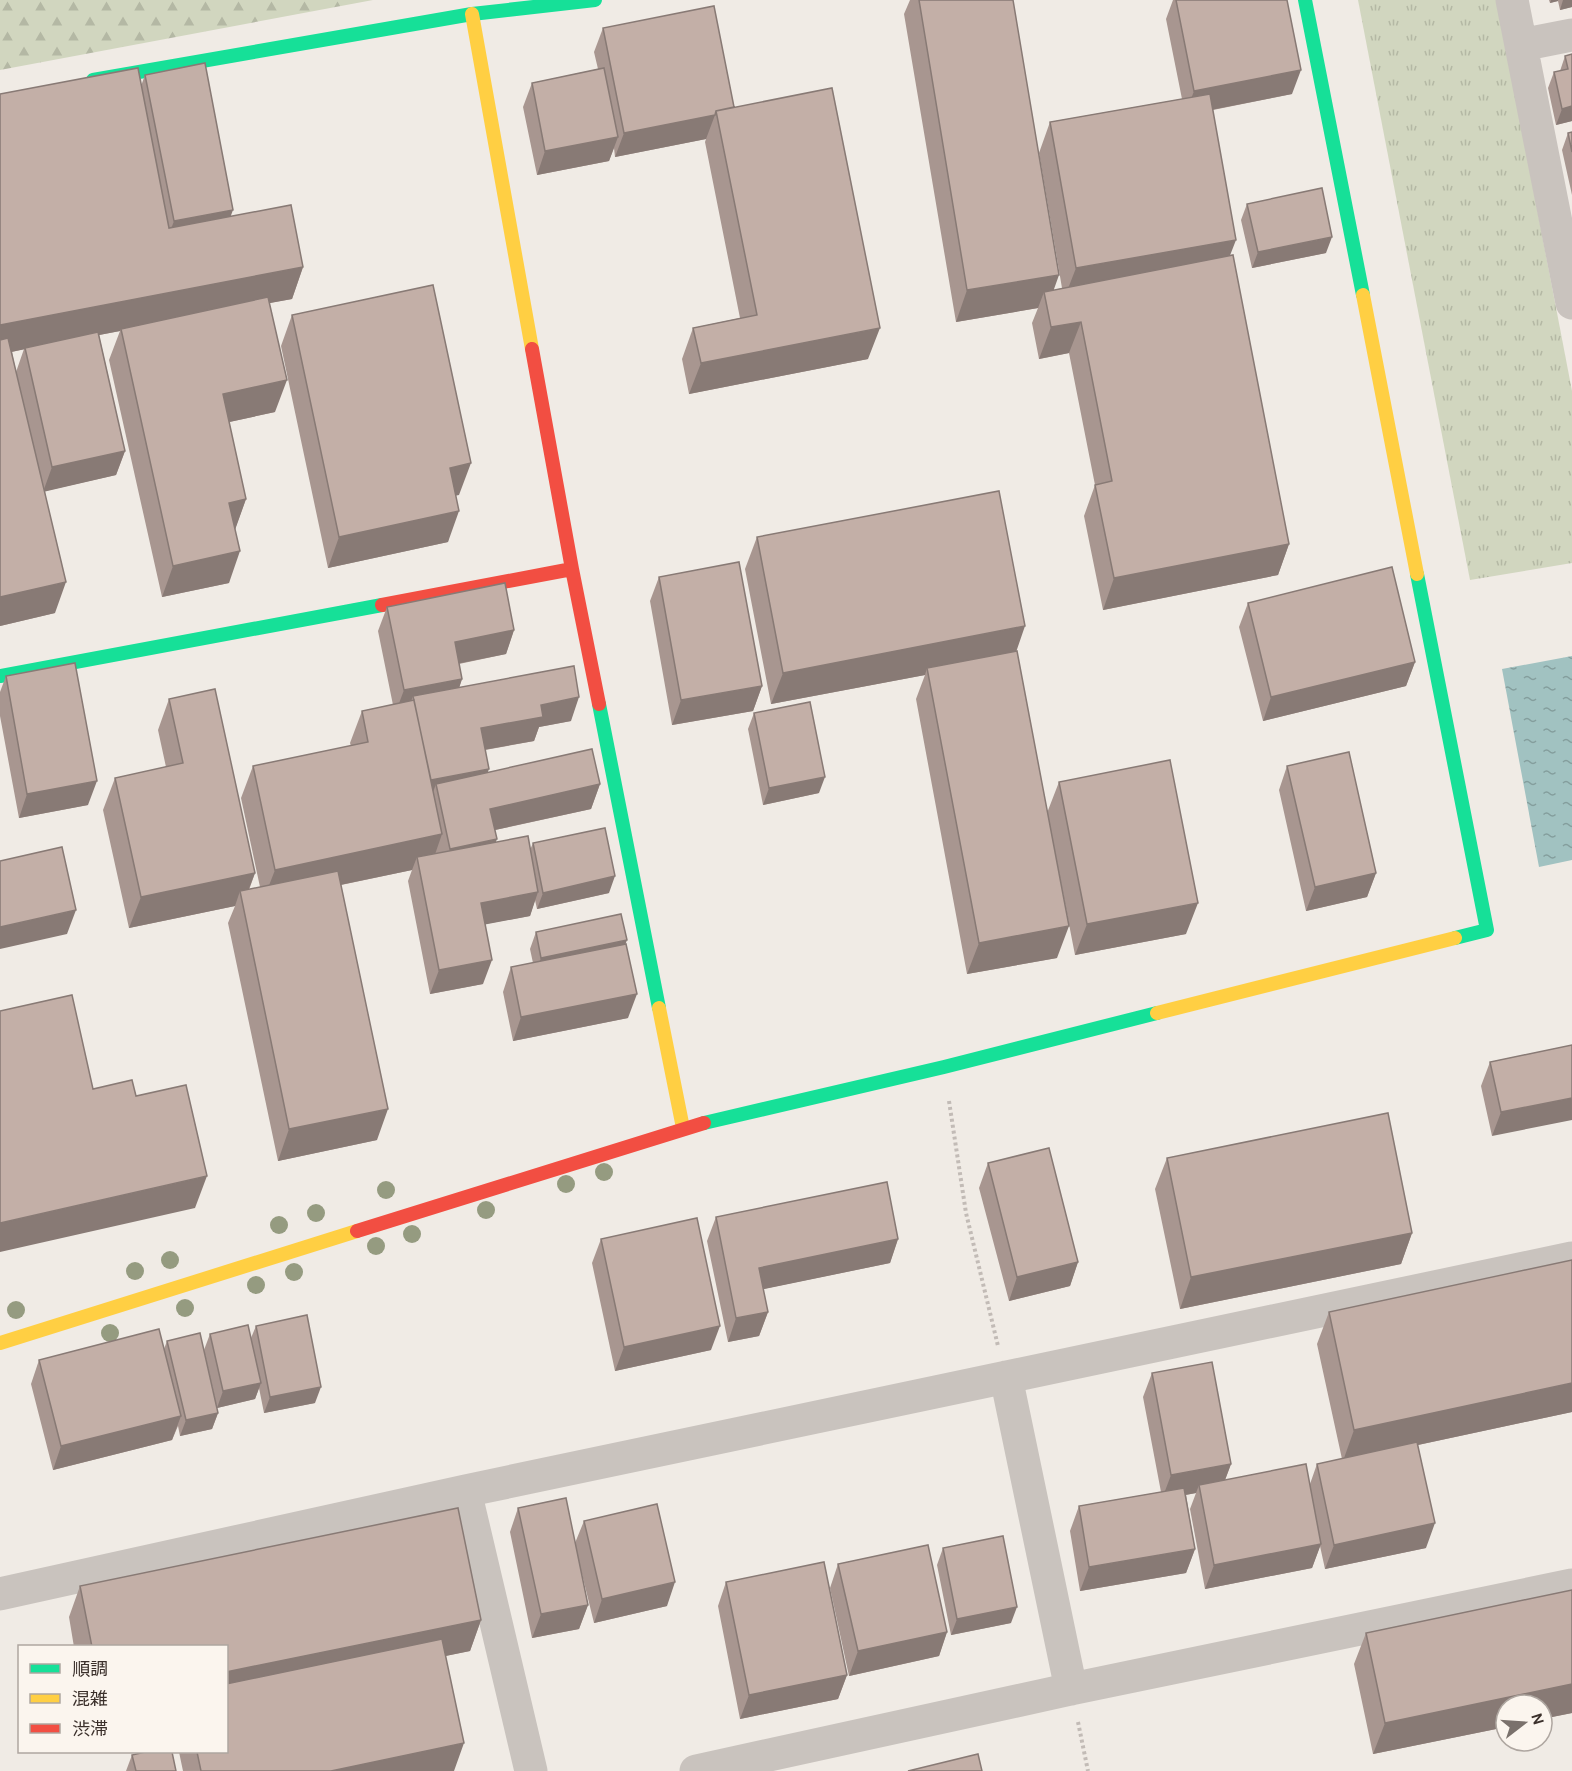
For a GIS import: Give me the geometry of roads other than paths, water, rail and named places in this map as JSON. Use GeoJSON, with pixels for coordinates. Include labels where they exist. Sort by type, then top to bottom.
{"type":"FeatureCollection","features":[{"type":"Feature","properties":{"kind":"street"},"geometry":{"type":"LineString","coordinates":[[81,83],[471,7],[595,0]]}},
{"type":"Feature","properties":{"kind":"street"},"geometry":{"type":"LineString","coordinates":[[0,1343],[683,1128],[944,1067],[1487,930],[1305,0]]}},
{"type":"Feature","properties":{"kind":"street"},"geometry":{"type":"LineString","coordinates":[[1512,0],[1565,231],[1572,303]]}},
{"type":"Feature","properties":{"kind":"street"},"geometry":{"type":"LineString","coordinates":[[471,7],[572,569],[683,1128]]}},
{"type":"Feature","properties":{"kind":"street"},"geometry":{"type":"LineString","coordinates":[[1521,45],[1572,35]]}},
{"type":"Feature","properties":{"kind":"street"},"geometry":{"type":"LineString","coordinates":[[0,676],[572,569]]}},
{"type":"Feature","properties":{"kind":"street"},"geometry":{"type":"LineString","coordinates":[[0,1594],[465,1491],[1572,1258]]}},
{"type":"Feature","properties":{"kind":"street"},"geometry":{"type":"LineString","coordinates":[[1006,1377],[1071,1689]]}},
{"type":"Feature","properties":{"kind":"street"},"geometry":{"type":"LineString","coordinates":[[465,1491],[531,1771]]}},
{"type":"Feature","properties":{"kind":"street"},"geometry":{"type":"LineString","coordinates":[[696,1771],[1071,1689],[1572,1585]]}},
{"type":"Feature","properties":{"kind":"water"},"geometry":{"type":"Polygon","coordinates":[[[1572,656],[1572,860],[1539,867],[1502,669],[1572,656]]]}}]}
